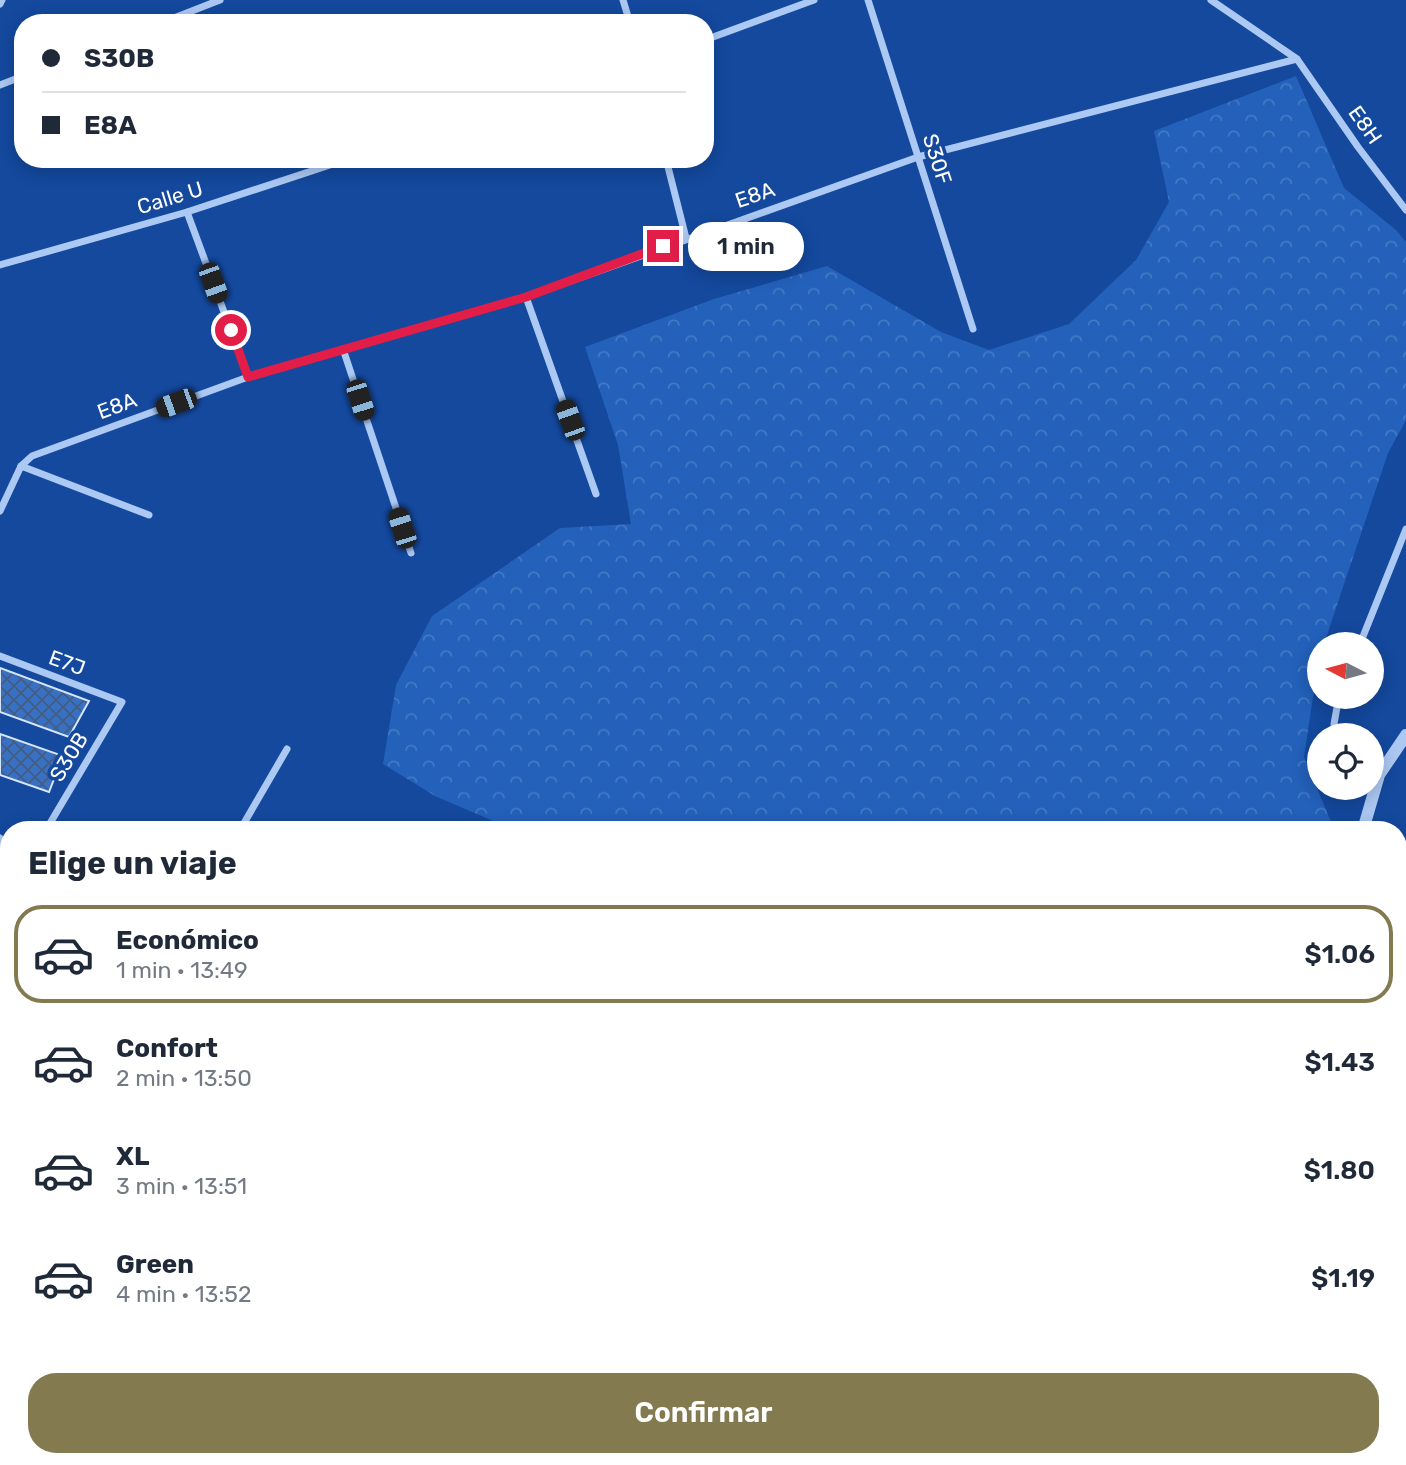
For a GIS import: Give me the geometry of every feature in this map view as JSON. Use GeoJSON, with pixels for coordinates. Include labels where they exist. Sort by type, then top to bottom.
{"type":"FeatureCollection","features":[{"type":"Feature","properties":{"kind":"street"},"geometry":{"type":"LineString","coordinates":[[184,14],[220,0]]}},
{"type":"Feature","properties":{"kind":"street"},"geometry":{"type":"LineString","coordinates":[[714,37],[814,0]]}},
{"type":"Feature","properties":{"kind":"street","name":"S30F"},"geometry":{"type":"LineString","coordinates":[[868,0],[973,329]]}},
{"type":"Feature","properties":{"kind":"street"},"geometry":{"type":"LineString","coordinates":[[1211,0],[1297,59]]}},
{"type":"Feature","properties":{"kind":"street","name":"E8A"},"geometry":{"type":"LineString","coordinates":[[21,466],[32,456],[248,377],[526,297],[686,237],[918,157],[1297,59]]}},
{"type":"Feature","properties":{"kind":"street","name":"E8H"},"geometry":{"type":"LineString","coordinates":[[1297,59],[1406,210]]}},
{"type":"Feature","properties":{"kind":"street","name":"Calle U"},"geometry":{"type":"LineString","coordinates":[[0,265],[187,212],[321,168]]}},
{"type":"Feature","properties":{"kind":"street"},"geometry":{"type":"LineString","coordinates":[[668,168],[686,237]]}},
{"type":"Feature","properties":{"kind":"street"},"geometry":{"type":"LineString","coordinates":[[187,212],[248,377]]}},
{"type":"Feature","properties":{"kind":"street"},"geometry":{"type":"LineString","coordinates":[[526,297],[596,494]]}},
{"type":"Feature","properties":{"kind":"street"},"geometry":{"type":"LineString","coordinates":[[343,349],[411,553]]}},
{"type":"Feature","properties":{"kind":"street"},"geometry":{"type":"LineString","coordinates":[[0,511],[21,466],[149,515]]}},
{"type":"Feature","properties":{"kind":"street"},"geometry":{"type":"LineString","coordinates":[[1365,632],[1406,529]]}},
{"type":"Feature","properties":{"kind":"street","name":"E7J"},"geometry":{"type":"LineString","coordinates":[[0,656],[122,702]]}},
{"type":"Feature","properties":{"kind":"street","name":"S30B"},"geometry":{"type":"LineString","coordinates":[[51,821],[122,702]]}},
{"type":"Feature","properties":{"kind":"street"},"geometry":{"type":"LineString","coordinates":[[1384,762],[1406,735]]}},
{"type":"Feature","properties":{"kind":"street"},"geometry":{"type":"LineString","coordinates":[[245,821],[287,749]]}},
{"type":"Feature","properties":{"kind":"street"},"geometry":{"type":"LineString","coordinates":[[1365,821],[1369,800]]}},
{"type":"Feature","properties":{"kind":"green space"},"geometry":{"type":"Polygon","coordinates":[[[1296,76],[1344,188],[1396,230],[1406,242],[1406,420],[1388,453],[1328,632],[1307,632],[1307,709],[1311,709],[1304,757],[1307,764],[1307,800],[1322,800],[1331,821],[493,821],[435,796],[383,764],[396,685],[432,616],[560,528],[631,524],[618,445],[585,347],[714,299],[827,266],[941,332],[989,350],[1069,324],[1136,260],[1169,202],[1154,131],[1296,76]]]}},
{"type":"Feature","properties":{"kind":"building"},"geometry":{"type":"Polygon","coordinates":[[[0,668],[89,701],[69,737],[0,712],[0,668]]]}},
{"type":"Feature","properties":{"kind":"building"},"geometry":{"type":"Polygon","coordinates":[[[0,734],[63,756],[49,792],[0,775],[0,734]]]}},
{"type":"Feature","properties":{"kind":"route"},"geometry":{"type":"LineString","coordinates":[[231,330],[248,377],[526,297],[663,246]]}}]}
